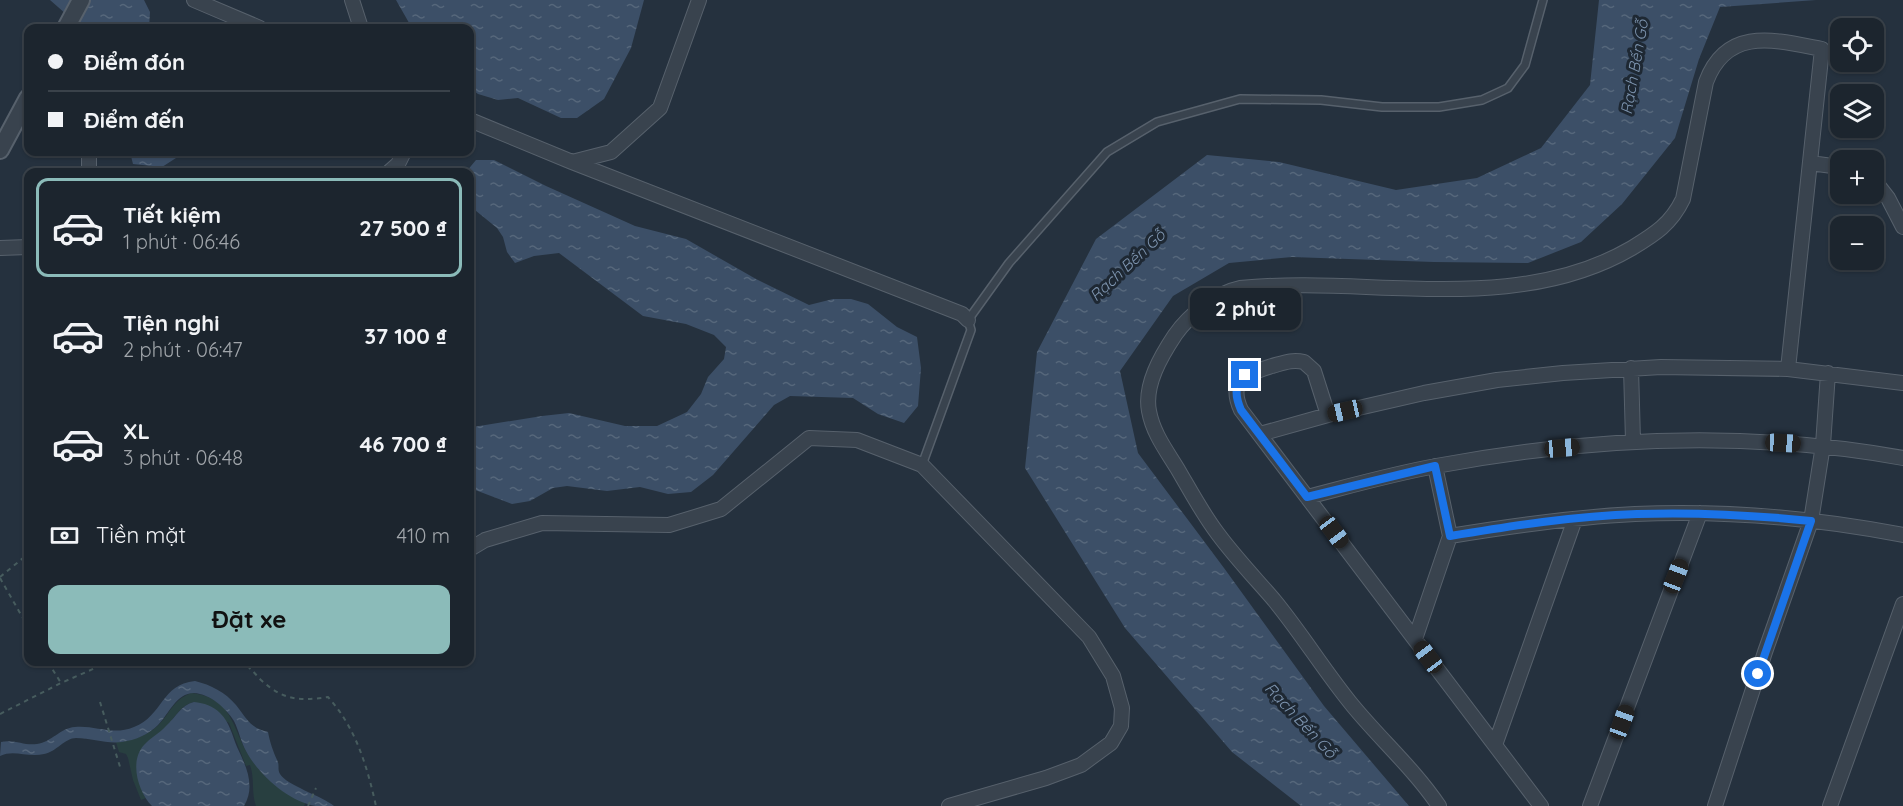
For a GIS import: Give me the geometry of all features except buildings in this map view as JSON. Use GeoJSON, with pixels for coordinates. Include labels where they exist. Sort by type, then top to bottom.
{"type":"FeatureCollection","features":[{"type":"Feature","properties":{"kind":"street"},"geometry":{"type":"LineString","coordinates":[[68,24],[81,0]]}},
{"type":"Feature","properties":{"kind":"street"},"geometry":{"type":"LineString","coordinates":[[194,0],[251,24]]}},
{"type":"Feature","properties":{"kind":"street"},"geometry":{"type":"LineString","coordinates":[[352,0],[360,24]]}},
{"type":"Feature","properties":{"kind":"street"},"geometry":{"type":"LineString","coordinates":[[572,162],[611,152],[660,108],[699,0]]}},
{"type":"Feature","properties":{"kind":"street"},"geometry":{"type":"LineString","coordinates":[[1439,806],[1411,768],[1342,693],[1288,618],[1217,532],[1160,441],[1149,409],[1149,395],[1153,379],[1169,345],[1181,328],[1212,299],[1240,288],[1335,285],[1499,287],[1559,278],[1620,255],[1651,237],[1676,214],[1683,199],[1710,70],[1719,57],[1729,49],[1740,43],[1754,41],[1822,49],[1788,369]]}},
{"type":"Feature","properties":{"kind":"street"},"geometry":{"type":"LineString","coordinates":[[0,150],[24,105]]}},
{"type":"Feature","properties":{"kind":"street"},"geometry":{"type":"LineString","coordinates":[[474,122],[962,314],[968,320]]}},
{"type":"Feature","properties":{"kind":"street"},"geometry":{"type":"LineString","coordinates":[[1810,162],[1830,165]]}},
{"type":"Feature","properties":{"kind":"street"},"geometry":{"type":"LineString","coordinates":[[1884,193],[1903,227]]}},
{"type":"Feature","properties":{"kind":"street"},"geometry":{"type":"LineString","coordinates":[[0,248],[24,247]]}},
{"type":"Feature","properties":{"kind":"street"},"geometry":{"type":"LineString","coordinates":[[1328,415],[1314,371],[1304,362],[1289,361],[1254,371],[1239,381],[1236,391],[1241,410],[1541,806]]}},
{"type":"Feature","properties":{"kind":"street"},"geometry":{"type":"LineString","coordinates":[[1260,434],[1328,415],[1424,393],[1497,380],[1563,373],[1661,367],[1788,369],[1903,383]]}},
{"type":"Feature","properties":{"kind":"street"},"geometry":{"type":"LineString","coordinates":[[1631,368],[1634,441]]}},
{"type":"Feature","properties":{"kind":"street"},"geometry":{"type":"LineString","coordinates":[[1715,806],[1811,521],[1822,446],[1828,373]]}},
{"type":"Feature","properties":{"kind":"street"},"geometry":{"type":"LineString","coordinates":[[474,547],[485,540],[542,523],[669,525],[721,509],[809,438],[857,440],[922,465],[1089,637],[1113,676],[1122,708],[1121,726],[1111,743],[1081,765],[1046,778],[949,806]]}},
{"type":"Feature","properties":{"kind":"street"},"geometry":{"type":"LineString","coordinates":[[1307,497],[1435,466],[1498,456],[1634,441],[1712,441],[1822,446],[1903,458]]}},
{"type":"Feature","properties":{"kind":"street"},"geometry":{"type":"LineString","coordinates":[[1415,639],[1450,536],[1435,466]]}},
{"type":"Feature","properties":{"kind":"street"},"geometry":{"type":"LineString","coordinates":[[1450,536],[1575,519],[1635,514],[1700,513],[1755,515],[1903,534]]}},
{"type":"Feature","properties":{"kind":"street"},"geometry":{"type":"LineString","coordinates":[[1590,806],[1700,513]]}},
{"type":"Feature","properties":{"kind":"street"},"geometry":{"type":"LineString","coordinates":[[1495,745],[1575,519]]}},
{"type":"Feature","properties":{"kind":"street"},"geometry":{"type":"LineString","coordinates":[[1830,806],[1903,604]]}},
{"type":"Feature","properties":{"kind":"lane"},"geometry":{"type":"LineString","coordinates":[[922,465],[970,330],[968,320],[1009,263],[1107,152],[1157,122],[1240,99],[1321,100],[1382,108],[1439,107],[1482,100],[1508,88],[1525,65],[1543,0]]}},
{"type":"Feature","properties":{"kind":"path"},"geometry":{"type":"LineString","coordinates":[[24,557],[0,578],[24,620]]}},
{"type":"Feature","properties":{"kind":"path"},"geometry":{"type":"LineString","coordinates":[[50,666],[61,683]]}},
{"type":"Feature","properties":{"kind":"path"},"geometry":{"type":"LineString","coordinates":[[0,714],[100,666]]}},
{"type":"Feature","properties":{"kind":"path"},"geometry":{"type":"LineString","coordinates":[[248,666],[279,694],[303,700],[328,697],[340,711],[358,744],[368,770],[376,806]]}},
{"type":"Feature","properties":{"kind":"path"},"geometry":{"type":"LineString","coordinates":[[100,702],[121,770]]}},
{"type":"Feature","properties":{"kind":"path"},"geometry":{"type":"LineString","coordinates":[[308,806],[316,788]]}},
{"type":"Feature","properties":{"kind":"green space"},"geometry":{"type":"Polygon","coordinates":[[[191,693],[216,701],[224,709],[256,766],[275,785],[306,802],[304,806],[256,806],[250,765],[246,766],[229,723],[194,702],[184,707],[161,732],[145,744],[142,790],[146,798],[141,800],[128,758],[126,754],[119,752],[116,742],[130,740],[148,733],[163,720],[178,701],[191,693]]]}},
{"type":"Feature","properties":{"kind":"water"},"geometry":{"type":"Polygon","coordinates":[[[50,0],[144,0],[150,12],[149,24],[77,24],[50,0]]]}},
{"type":"Feature","properties":{"kind":"water"},"geometry":{"type":"Polygon","coordinates":[[[396,0],[644,0],[631,48],[604,99],[577,118],[561,118],[518,98],[498,100],[474,91],[474,24],[410,24],[396,0]]]}},
{"type":"Feature","properties":{"kind":"water","name":"Rạch Bến Gỗ"},"geometry":{"type":"Polygon","coordinates":[[[1599,0],[1816,0],[1720,7],[1699,59],[1675,138],[1622,204],[1581,242],[1528,263],[1292,257],[1229,263],[1173,296],[1120,371],[1138,453],[1324,706],[1409,806],[1301,806],[1232,752],[1125,628],[1025,468],[1037,352],[1096,239],[1207,155],[1279,162],[1396,190],[1477,178],[1541,148],[1590,85],[1599,0]]]}},
{"type":"Feature","properties":{"kind":"water"},"geometry":{"type":"Polygon","coordinates":[[[131,156],[176,156],[162,167],[133,164],[131,156]]]}},
{"type":"Feature","properties":{"kind":"water"},"geometry":{"type":"Polygon","coordinates":[[[476,160],[494,160],[635,226],[686,239],[756,279],[809,305],[833,299],[851,299],[868,304],[897,327],[917,337],[921,368],[918,406],[904,423],[878,414],[853,398],[790,396],[774,405],[713,475],[691,492],[668,494],[640,487],[607,491],[567,486],[553,488],[530,501],[512,504],[474,490],[474,427],[569,413],[625,426],[657,426],[687,412],[701,394],[708,377],[724,359],[726,347],[714,335],[686,324],[643,316],[559,253],[534,256],[515,263],[507,252],[503,237],[497,228],[474,209],[474,168],[469,168],[476,160]]]}},
{"type":"Feature","properties":{"kind":"water"},"geometry":{"type":"Polygon","coordinates":[[[195,681],[222,693],[232,700],[253,725],[268,732],[279,772],[284,778],[334,806],[316,806],[306,803],[275,786],[251,760],[234,721],[227,711],[212,699],[194,693],[182,696],[150,732],[127,741],[105,742],[76,738],[44,754],[11,753],[0,756],[1,742],[42,743],[75,727],[119,731],[134,727],[151,716],[175,688],[195,681]]]}},
{"type":"Feature","properties":{"kind":"water"},"geometry":{"type":"Polygon","coordinates":[[[194,702],[214,708],[228,725],[248,776],[248,799],[244,806],[152,806],[139,785],[136,768],[139,752],[146,742],[164,729],[182,709],[194,702]]]}},
{"type":"Feature","properties":{"kind":"route"},"geometry":{"type":"LineString","coordinates":[[1245,375],[1239,381],[1236,391],[1241,410],[1307,497],[1435,466],[1450,536],[1513,526],[1635,514],[1755,515],[1811,521],[1758,674]]}}]}
